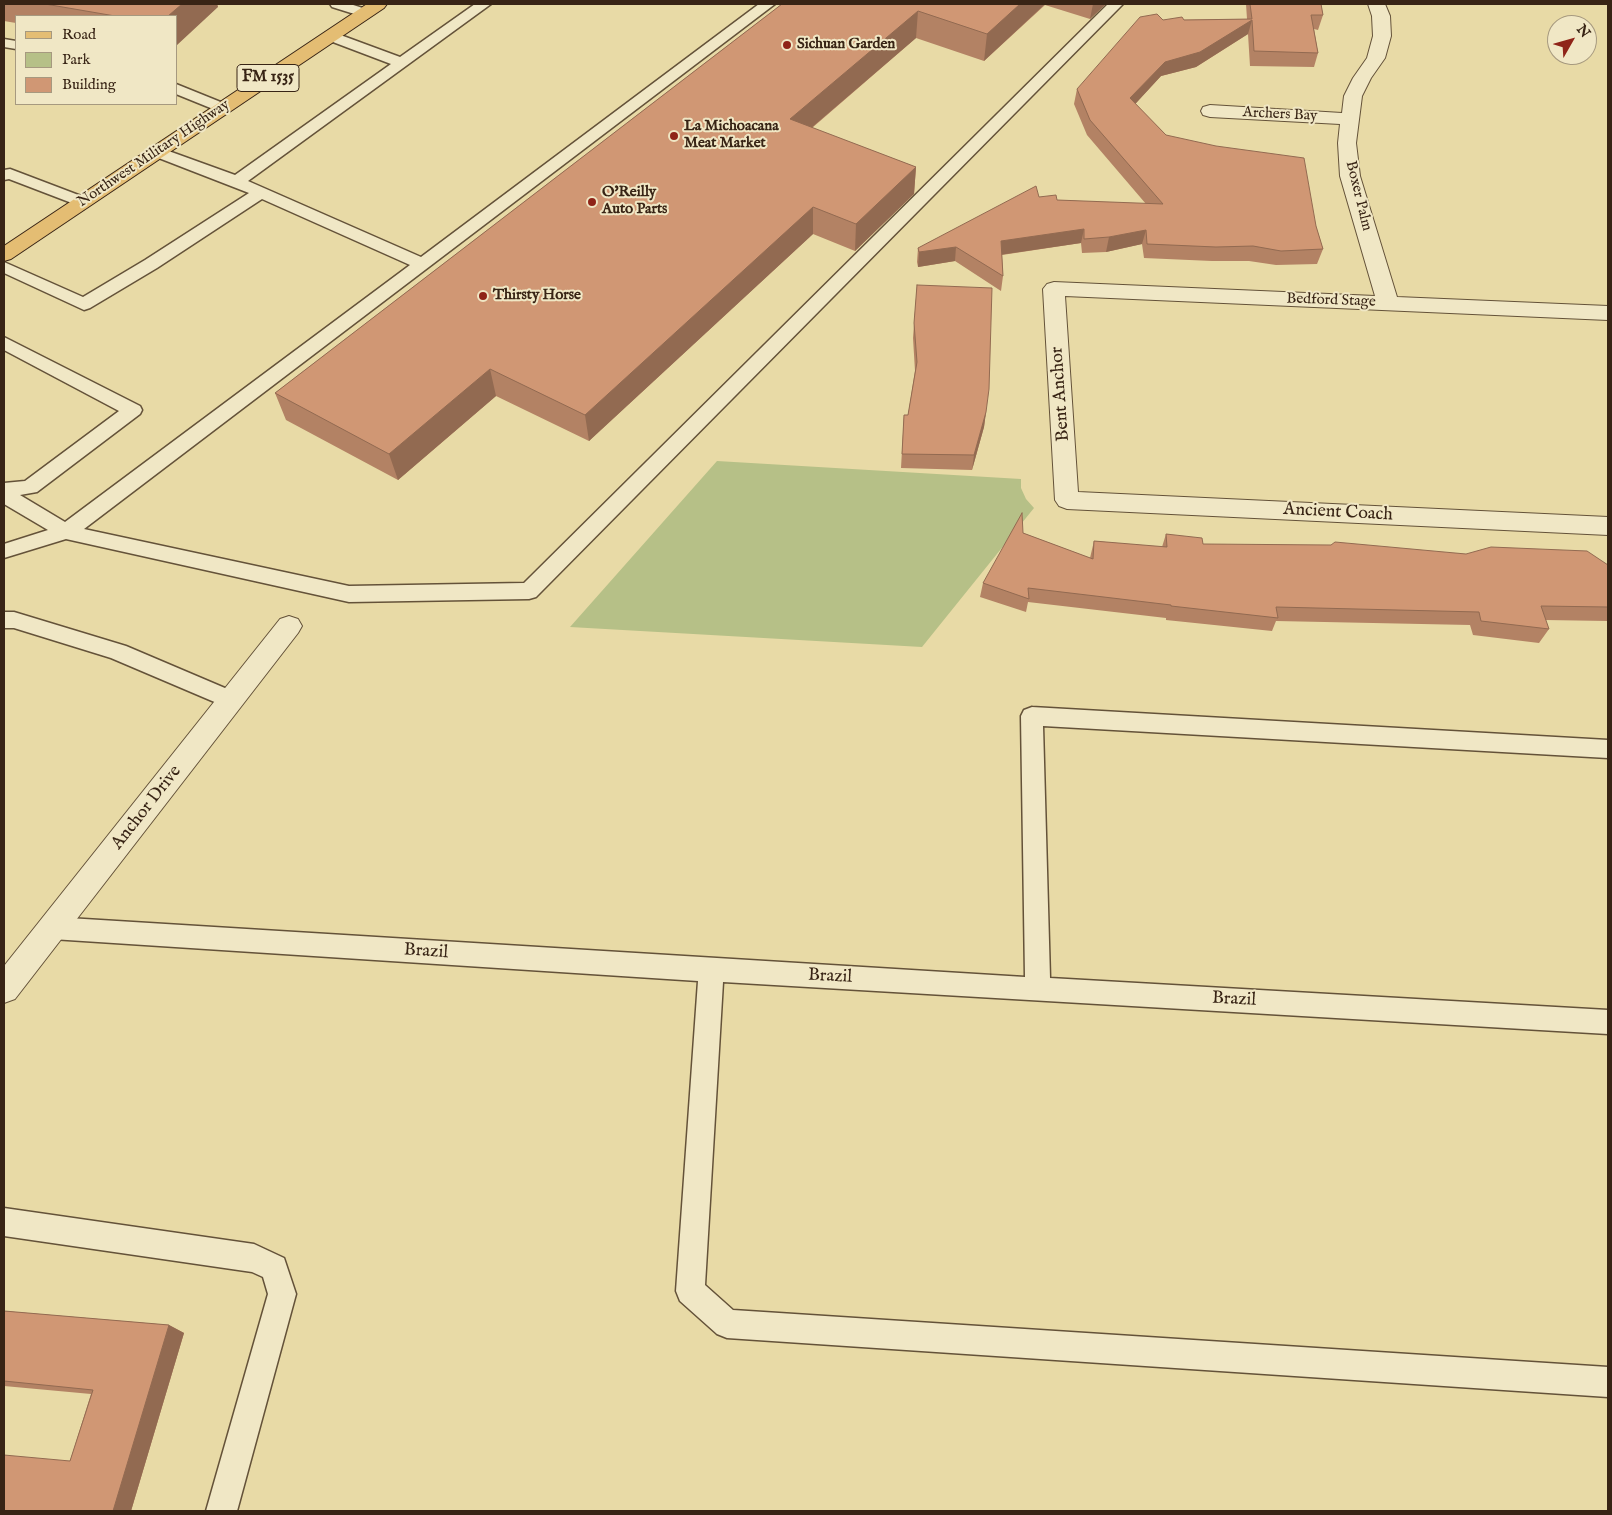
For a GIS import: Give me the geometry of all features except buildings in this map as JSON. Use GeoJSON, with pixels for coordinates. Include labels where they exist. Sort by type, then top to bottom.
{"type":"FeatureCollection","features":[{"type":"Feature","properties":{"kind":"main road","name":"Northwest Military Highway"},"geometry":{"type":"LineString","coordinates":[[4,255],[371,8]]}},
{"type":"Feature","properties":{"kind":"street","name":"Boxer Palm"},"geometry":{"type":"LineString","coordinates":[[1377,4],[1381,16],[1382,36],[1376,58],[1362,78],[1353,96],[1346,143],[1350,176],[1388,303]]}},
{"type":"Feature","properties":{"kind":"street","name":"Archers Bay"},"geometry":{"type":"LineString","coordinates":[[1210,110],[1350,119]]}},
{"type":"Feature","properties":{"kind":"street","name":"Bedford Stage"},"geometry":{"type":"LineString","coordinates":[[1054,289],[1608,313]]}},
{"type":"Feature","properties":{"kind":"street","name":"Bent Anchor"},"geometry":{"type":"LineString","coordinates":[[1054,289],[1067,500]]}},
{"type":"Feature","properties":{"kind":"street","name":"Ancient Coach"},"geometry":{"type":"LineString","coordinates":[[1067,500],[1608,526]]}},
{"type":"Feature","properties":{"kind":"street","name":"Anchor Drive"},"geometry":{"type":"LineString","coordinates":[[4,989],[289,626]]}},
{"type":"Feature","properties":{"kind":"lane"},"geometry":{"type":"LineString","coordinates":[[337,4],[371,8]]}},
{"type":"Feature","properties":{"kind":"lane"},"geometry":{"type":"LineString","coordinates":[[237,181],[484,4]]}},
{"type":"Feature","properties":{"kind":"lane"},"geometry":{"type":"LineString","coordinates":[[4,551],[66,532],[768,4]]}},
{"type":"Feature","properties":{"kind":"lane"},"geometry":{"type":"LineString","coordinates":[[4,495],[66,532],[349,594],[529,591],[1116,4]]}},
{"type":"Feature","properties":{"kind":"lane"},"geometry":{"type":"LineString","coordinates":[[330,36],[402,64]]}},
{"type":"Feature","properties":{"kind":"lane"},"geometry":{"type":"LineString","coordinates":[[178,89],[223,108]]}},
{"type":"Feature","properties":{"kind":"lane"},"geometry":{"type":"LineString","coordinates":[[157,152],[237,181],[422,264]]}},
{"type":"Feature","properties":{"kind":"lane"},"geometry":{"type":"LineString","coordinates":[[4,175],[10,174],[83,202]]}},
{"type":"Feature","properties":{"kind":"lane"},"geometry":{"type":"LineString","coordinates":[[4,267],[84,304],[151,264],[261,192]]}},
{"type":"Feature","properties":{"kind":"lane"},"geometry":{"type":"LineString","coordinates":[[4,343],[133,410],[30,487],[4,490]]}},
{"type":"Feature","properties":{"kind":"lane"},"geometry":{"type":"LineString","coordinates":[[4,620],[14,620],[118,652],[231,700]]}},
{"type":"Feature","properties":{"kind":"lane"},"geometry":{"type":"LineString","coordinates":[[1038,989],[1032,716],[1608,749]]}},
{"type":"Feature","properties":{"kind":"lane","name":"Brazil"},"geometry":{"type":"LineString","coordinates":[[52,928],[711,970],[1608,1022]]}},
{"type":"Feature","properties":{"kind":"lane"},"geometry":{"type":"LineString","coordinates":[[711,970],[690,1291],[727,1324],[1608,1382]]}},
{"type":"Feature","properties":{"kind":"lane"},"geometry":{"type":"LineString","coordinates":[[4,1222],[254,1258],[274,1268],[282,1294],[222,1511]]}},
{"type":"Feature","properties":{"kind":"green space"},"geometry":{"type":"Polygon","coordinates":[[[717,461],[1021,479],[1021,488],[1026,499],[1034,508],[922,647],[570,627],[717,461]]]}},
{"type":"Feature","properties":{"kind":"place","name":"Sichuan Garden"},"geometry":{"type":"Point","coordinates":[787,45]}},
{"type":"Feature","properties":{"kind":"place","name":"La Michoacana Meat Market"},"geometry":{"type":"Point","coordinates":[674,136]}},
{"type":"Feature","properties":{"kind":"place","name":"O'Reilly Auto Parts"},"geometry":{"type":"Point","coordinates":[592,202]}},
{"type":"Feature","properties":{"kind":"place","name":"Thirsty Horse"},"geometry":{"type":"Point","coordinates":[483,296]}}]}
